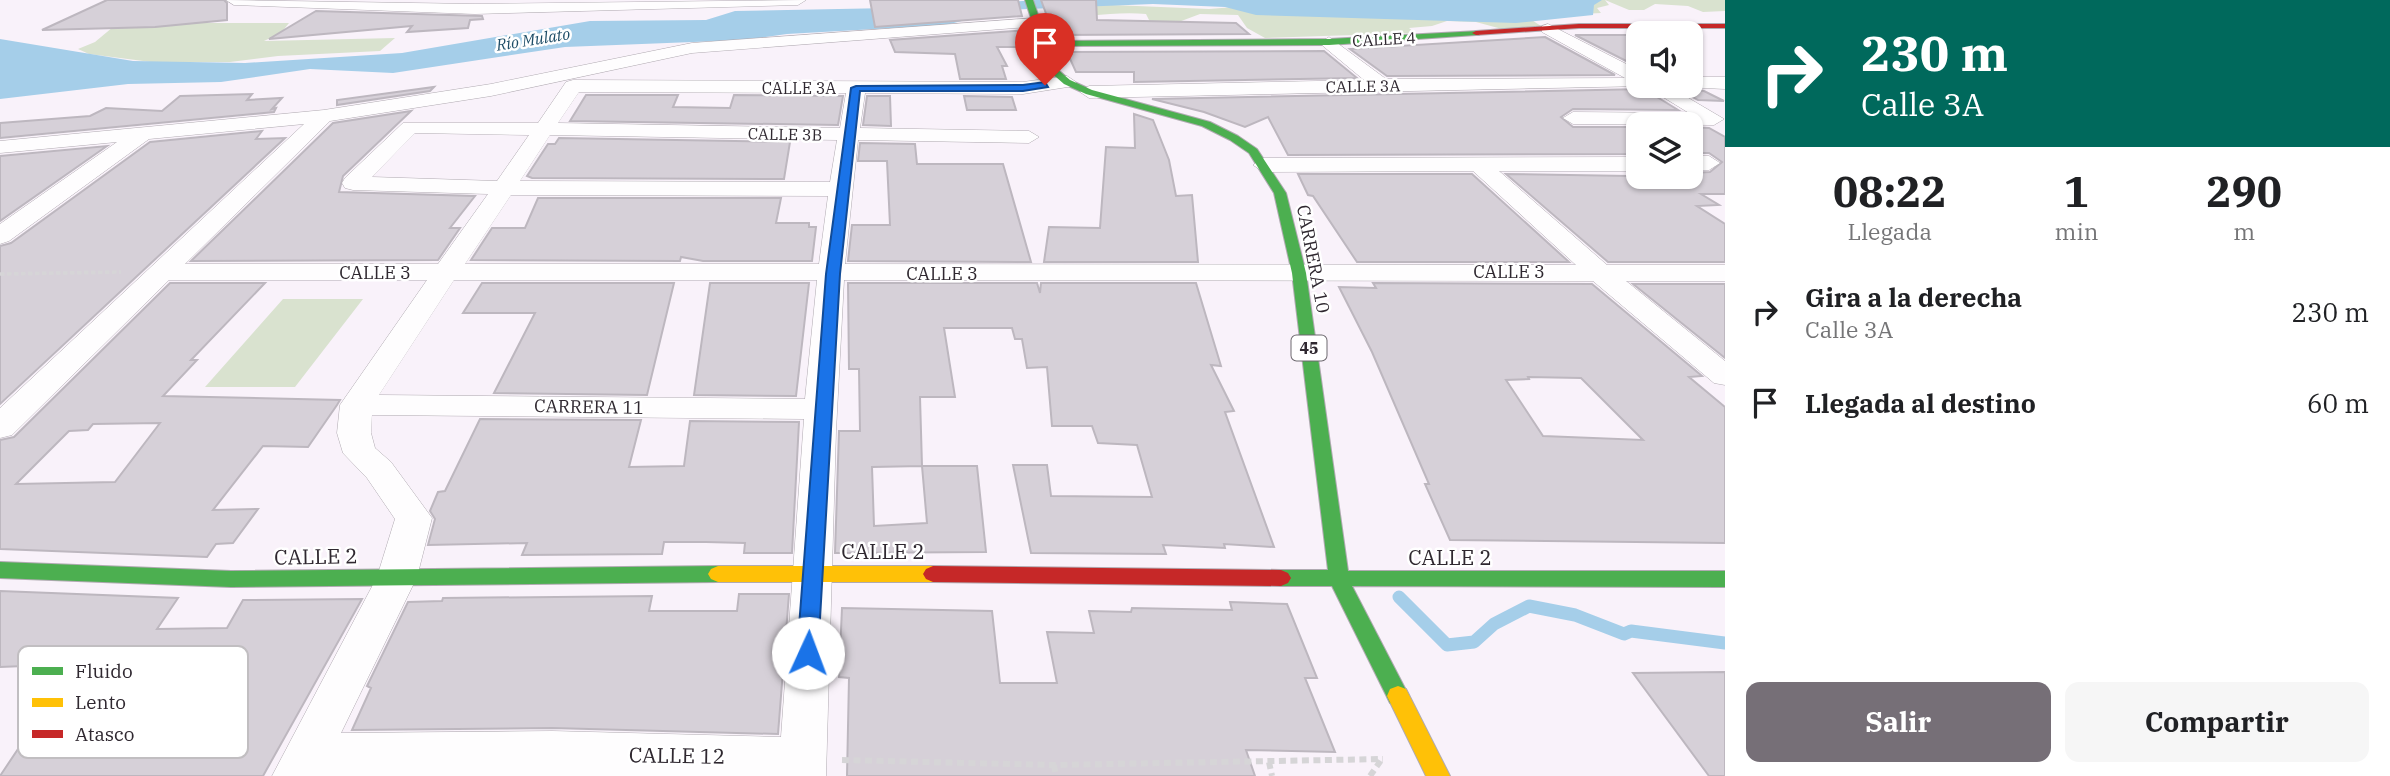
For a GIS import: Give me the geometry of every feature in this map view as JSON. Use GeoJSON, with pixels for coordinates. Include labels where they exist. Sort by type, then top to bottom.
{"type":"FeatureCollection","features":[{"type":"Feature","properties":{"kind":"main road","name":"CARRERA 10"},"geometry":{"type":"LineString","coordinates":[[1032,13],[1053,70],[1067,82],[1089,92],[1206,124],[1253,151],[1280,192],[1299,273],[1339,579],[1438,776]]}},
{"type":"Feature","properties":{"kind":"main road","name":"CALLE 4"},"geometry":{"type":"LineString","coordinates":[[1043,44],[1329,42],[1548,29],[1725,26]]}},
{"type":"Feature","properties":{"kind":"main road","name":"CALLE 2"},"geometry":{"type":"LineString","coordinates":[[0,570],[231,579],[811,573],[1339,579],[1725,579]]}},
{"type":"Feature","properties":{"kind":"street"},"geometry":{"type":"LineString","coordinates":[[234,0],[475,9],[787,0]]}},
{"type":"Feature","properties":{"kind":"street"},"geometry":{"type":"LineString","coordinates":[[0,148],[324,116],[491,90],[692,48],[1032,13]]}},
{"type":"Feature","properties":{"kind":"street"},"geometry":{"type":"LineString","coordinates":[[1548,29],[1626,71]]}},
{"type":"Feature","properties":{"kind":"street"},"geometry":{"type":"LineString","coordinates":[[1329,42],[1382,85]]}},
{"type":"Feature","properties":{"kind":"street","name":"CALLE 3A"},"geometry":{"type":"LineString","coordinates":[[542,131],[573,86],[1023,88],[1067,82]]}},
{"type":"Feature","properties":{"kind":"street","name":"CALLE 3A"},"geometry":{"type":"LineString","coordinates":[[1089,92],[1382,85],[1626,83]]}},
{"type":"Feature","properties":{"kind":"street"},"geometry":{"type":"LineString","coordinates":[[1703,83],[1725,83]]}},
{"type":"Feature","properties":{"kind":"street"},"geometry":{"type":"LineString","coordinates":[[803,768],[811,573],[822,409],[842,189],[856,88]]}},
{"type":"Feature","properties":{"kind":"street"},"geometry":{"type":"LineString","coordinates":[[1676,98],[1719,122]]}},
{"type":"Feature","properties":{"kind":"street"},"geometry":{"type":"LineString","coordinates":[[0,427],[324,116]]}},
{"type":"Feature","properties":{"kind":"street"},"geometry":{"type":"LineString","coordinates":[[1573,118],[1719,122]]}},
{"type":"Feature","properties":{"kind":"street","name":"CALLE 3B"},"geometry":{"type":"LineString","coordinates":[[505,188],[353,183],[410,127],[1029,137]]}},
{"type":"Feature","properties":{"kind":"street"},"geometry":{"type":"LineString","coordinates":[[301,765],[397,576],[414,518],[379,470],[360,453],[355,419],[444,273],[542,131]]}},
{"type":"Feature","properties":{"kind":"street"},"geometry":{"type":"LineString","coordinates":[[1,235],[142,134]]}},
{"type":"Feature","properties":{"kind":"street"},"geometry":{"type":"LineString","coordinates":[[1478,164],[1599,272],[1725,376]]}},
{"type":"Feature","properties":{"kind":"street"},"geometry":{"type":"LineString","coordinates":[[1264,165],[1626,164]]}},
{"type":"Feature","properties":{"kind":"street"},"geometry":{"type":"LineString","coordinates":[[505,188],[842,189]]}},
{"type":"Feature","properties":{"kind":"street","name":"CALLE 3"},"geometry":{"type":"LineString","coordinates":[[160,272],[1725,273]]}},
{"type":"Feature","properties":{"kind":"street","name":"CARRERA 11"},"geometry":{"type":"LineString","coordinates":[[355,419],[822,409]]}},
{"type":"Feature","properties":{"kind":"street","name":"CALLE 12"},"geometry":{"type":"LineString","coordinates":[[301,765],[552,753],[803,768]]}},
{"type":"Feature","properties":{"kind":"path"},"geometry":{"type":"LineString","coordinates":[[0,274],[160,272]]}},
{"type":"Feature","properties":{"kind":"path"},"geometry":{"type":"LineString","coordinates":[[803,768],[1269,762],[1426,756]]}},
{"type":"Feature","properties":{"kind":"path"},"geometry":{"type":"LineString","coordinates":[[1370,776],[1382,759]]}},
{"type":"Feature","properties":{"kind":"path"},"geometry":{"type":"LineString","coordinates":[[1269,762],[1272,776]]}},
{"type":"Feature","properties":{"kind":"path"},"geometry":{"type":"LineString","coordinates":[[1054,765],[1056,776]]}},
{"type":"Feature","properties":{"kind":"green space"},"geometry":{"type":"Polygon","coordinates":[[[1605,0],[1609,5],[1597,8],[1601,13],[1527,17],[1541,26],[1502,29],[1476,22],[1447,21],[1432,26],[1409,28],[1415,33],[1265,38],[1247,28],[1238,15],[1200,14],[1176,23],[1151,24],[1146,14],[1134,13],[1051,19],[1040,2],[1209,9],[1273,4],[1605,0]]]}},
{"type":"Feature","properties":{"kind":"green space"},"geometry":{"type":"Polygon","coordinates":[[[1605,0],[1725,0],[1725,11],[1703,12],[1688,6],[1655,4],[1644,10],[1629,10],[1605,0]]]}},
{"type":"Feature","properties":{"kind":"green space"},"geometry":{"type":"Polygon","coordinates":[[[190,23],[289,23],[281,33],[264,41],[395,38],[380,51],[278,56],[230,62],[151,62],[89,54],[78,49],[95,42],[113,27],[190,23]]]}},
{"type":"Feature","properties":{"kind":"green space"},"geometry":{"type":"Polygon","coordinates":[[[283,299],[363,299],[295,387],[205,387],[283,299]]]}},
{"type":"Feature","properties":{"kind":"water","name":"Río Mulato"},"geometry":{"type":"Polygon","coordinates":[[[1036,0],[1602,0],[1594,5],[1593,15],[1516,23],[1256,15],[1225,7],[1153,4],[1005,10],[946,25],[787,34],[744,40],[565,47],[393,73],[310,69],[221,82],[128,84],[0,99],[0,39],[133,61],[245,63],[402,53],[590,21],[706,20],[735,11],[941,7],[1036,0]]]}},
{"type":"Feature","properties":{"kind":"building"},"geometry":{"type":"Polygon","coordinates":[[[107,0],[224,0],[227,3],[227,20],[155,27],[42,30],[107,0]]]}},
{"type":"Feature","properties":{"kind":"building"},"geometry":{"type":"Polygon","coordinates":[[[870,0],[1018,0],[1022,16],[875,27],[870,0]]]}},
{"type":"Feature","properties":{"kind":"building"},"geometry":{"type":"Polygon","coordinates":[[[1041,0],[1096,0],[1097,20],[1236,23],[1249,34],[1054,35],[1041,0]]]}},
{"type":"Feature","properties":{"kind":"building"},"geometry":{"type":"Polygon","coordinates":[[[316,11],[482,16],[483,19],[470,20],[468,28],[407,32],[412,26],[269,39],[316,11]]]}},
{"type":"Feature","properties":{"kind":"building"},"geometry":{"type":"Polygon","coordinates":[[[1027,30],[1032,47],[997,47],[1007,66],[1002,66],[1006,79],[960,79],[955,54],[895,52],[890,40],[1027,30]]]}},
{"type":"Feature","properties":{"kind":"building"},"geometry":{"type":"Polygon","coordinates":[[[1575,35],[1626,35],[1626,61],[1575,35]]]}},
{"type":"Feature","properties":{"kind":"building"},"geometry":{"type":"Polygon","coordinates":[[[1545,37],[1615,75],[1387,76],[1350,49],[1545,37]]]}},
{"type":"Feature","properties":{"kind":"building"},"geometry":{"type":"Polygon","coordinates":[[[1324,51],[1357,78],[1134,82],[1134,72],[1076,72],[1067,52],[1324,51]]]}},
{"type":"Feature","properties":{"kind":"building"},"geometry":{"type":"Polygon","coordinates":[[[434,87],[430,91],[337,105],[337,100],[434,87]]]}},
{"type":"Feature","properties":{"kind":"building"},"geometry":{"type":"Polygon","coordinates":[[[1626,89],[1626,98],[1659,98],[1678,110],[1573,109],[1561,117],[1573,127],[1626,127],[1626,154],[1288,155],[1268,117],[1245,127],[1204,112],[1152,99],[1626,89]]]}},
{"type":"Feature","properties":{"kind":"building"},"geometry":{"type":"Polygon","coordinates":[[[1703,91],[1724,101],[1694,98],[1703,98],[1703,91]]]}},
{"type":"Feature","properties":{"kind":"building"},"geometry":{"type":"Polygon","coordinates":[[[252,94],[247,100],[282,98],[272,109],[276,108],[274,112],[0,138],[0,123],[90,116],[106,108],[162,111],[180,96],[252,94]]]}},
{"type":"Feature","properties":{"kind":"building"},"geometry":{"type":"Polygon","coordinates":[[[586,95],[678,95],[673,107],[730,108],[734,95],[843,96],[838,125],[570,121],[586,95]]]}},
{"type":"Feature","properties":{"kind":"building"},"geometry":{"type":"Polygon","coordinates":[[[867,96],[890,96],[891,126],[863,125],[867,96]]]}},
{"type":"Feature","properties":{"kind":"building"},"geometry":{"type":"Polygon","coordinates":[[[964,96],[1012,97],[1016,110],[967,110],[964,96]]]}},
{"type":"Feature","properties":{"kind":"building"},"geometry":{"type":"Polygon","coordinates":[[[411,111],[343,176],[339,192],[475,196],[450,228],[460,228],[438,260],[191,261],[333,123],[411,111]]]}},
{"type":"Feature","properties":{"kind":"building"},"geometry":{"type":"Polygon","coordinates":[[[1134,114],[1153,120],[1169,160],[1176,196],[1192,195],[1198,262],[1044,262],[1049,227],[1100,228],[1106,147],[1135,148],[1134,114]]]}},
{"type":"Feature","properties":{"kind":"building"},"geometry":{"type":"Polygon","coordinates":[[[1703,128],[1725,137],[1725,194],[1701,194],[1719,205],[1697,206],[1725,224],[1725,262],[1608,262],[1506,174],[1626,176],[1626,189],[1703,189],[1703,172],[1710,172],[1722,162],[1709,153],[1703,153],[1703,128]]]}},
{"type":"Feature","properties":{"kind":"building"},"geometry":{"type":"Polygon","coordinates":[[[262,131],[256,139],[285,138],[0,404],[0,246],[11,243],[150,142],[262,131]]]}},
{"type":"Feature","properties":{"kind":"building"},"geometry":{"type":"Polygon","coordinates":[[[559,138],[790,142],[784,179],[527,176],[548,144],[555,144],[559,138]]]}},
{"type":"Feature","properties":{"kind":"building"},"geometry":{"type":"Polygon","coordinates":[[[860,143],[915,144],[917,164],[1003,164],[1031,262],[848,261],[852,225],[890,225],[887,161],[858,161],[860,143]]]}},
{"type":"Feature","properties":{"kind":"building"},"geometry":{"type":"Polygon","coordinates":[[[107,146],[0,221],[0,156],[107,146]]]}},
{"type":"Feature","properties":{"kind":"building"},"geometry":{"type":"Polygon","coordinates":[[[1298,174],[1472,174],[1569,262],[1357,262],[1313,196],[1308,195],[1298,174]]]}},
{"type":"Feature","properties":{"kind":"building"},"geometry":{"type":"Polygon","coordinates":[[[538,198],[781,198],[776,223],[809,223],[809,227],[816,227],[812,261],[703,261],[681,257],[680,261],[471,260],[492,228],[525,228],[538,198]]]}},
{"type":"Feature","properties":{"kind":"building"},"geometry":{"type":"Polygon","coordinates":[[[170,283],[265,283],[191,360],[197,360],[163,396],[340,400],[308,447],[263,446],[213,510],[258,509],[233,543],[216,544],[207,557],[0,549],[0,440],[14,437],[170,283]],[[160,423],[93,424],[88,430],[69,431],[16,484],[115,482],[160,423]]]}},
{"type":"Feature","properties":{"kind":"building"},"geometry":{"type":"Polygon","coordinates":[[[482,283],[674,283],[647,395],[494,393],[535,313],[463,313],[482,283]]]}},
{"type":"Feature","properties":{"kind":"building"},"geometry":{"type":"Polygon","coordinates":[[[710,283],[809,283],[796,396],[694,395],[710,283]]]}},
{"type":"Feature","properties":{"kind":"building"},"geometry":{"type":"Polygon","coordinates":[[[848,283],[1037,283],[1040,293],[1041,283],[1196,283],[1221,366],[1211,365],[1234,411],[1225,412],[1274,547],[1163,545],[1166,554],[1031,553],[1013,465],[1047,465],[1051,496],[1152,497],[1137,445],[1098,443],[1092,426],[1052,426],[1047,367],[1027,368],[1022,339],[1015,339],[1012,328],[944,328],[955,397],[920,397],[922,466],[977,466],[986,552],[835,553],[839,431],[860,431],[859,369],[849,369],[848,283]],[[922,466],[872,467],[874,526],[927,523],[922,466]]]}},
{"type":"Feature","properties":{"kind":"building"},"geometry":{"type":"Polygon","coordinates":[[[1373,283],[1592,284],[1702,376],[1689,377],[1725,407],[1725,543],[1450,540],[1372,352],[1339,287],[1376,288],[1373,283]],[[1528,377],[1529,379],[1506,380],[1543,436],[1643,440],[1581,378],[1528,377]]]}},
{"type":"Feature","properties":{"kind":"building"},"geometry":{"type":"Polygon","coordinates":[[[1633,284],[1725,284],[1725,358],[1633,284]]]}},
{"type":"Feature","properties":{"kind":"building"},"geometry":{"type":"Polygon","coordinates":[[[480,419],[641,420],[629,467],[684,466],[690,421],[799,422],[792,553],[744,553],[745,543],[706,542],[664,542],[662,554],[522,555],[527,543],[428,545],[435,519],[430,511],[438,492],[445,491],[480,419]]]}},
{"type":"Feature","properties":{"kind":"building"},"geometry":{"type":"Polygon","coordinates":[[[0,591],[178,598],[157,629],[227,628],[243,600],[362,599],[263,776],[0,776],[18,749],[18,758],[248,758],[248,646],[18,646],[18,666],[0,667],[0,591]]]}},
{"type":"Feature","properties":{"kind":"building"},"geometry":{"type":"Polygon","coordinates":[[[739,594],[789,594],[778,734],[552,728],[352,730],[371,688],[367,686],[408,602],[442,601],[443,598],[652,596],[649,611],[737,611],[739,594]]]}},
{"type":"Feature","properties":{"kind":"building"},"geometry":{"type":"Polygon","coordinates":[[[1230,602],[1287,604],[1317,678],[1305,678],[1335,752],[1246,750],[1255,776],[847,776],[849,678],[839,677],[842,608],[992,611],[1000,683],[1057,683],[1047,632],[1094,633],[1089,611],[1131,612],[1132,608],[1232,610],[1230,602]]]}},
{"type":"Feature","properties":{"kind":"building"},"geometry":{"type":"Polygon","coordinates":[[[1725,672],[1725,776],[1709,776],[1633,673],[1725,672]]]}},
{"type":"Feature","properties":{"kind":"waterway"},"geometry":{"type":"LineString","coordinates":[[1399,597],[1447,645],[1474,642],[1494,624],[1529,606],[1575,615],[1624,634],[1631,631],[1725,643]]}},
{"type":"Feature","properties":{"kind":"traffic: fast"},"geometry":{"type":"LineString","coordinates":[[1029,0],[1053,70],[1067,82],[1089,92],[1206,124],[1234,138],[1253,151],[1280,193],[1299,273],[1339,579],[1398,696]]}},
{"type":"Feature","properties":{"kind":"traffic: fast"},"geometry":{"type":"LineString","coordinates":[[1043,44],[1329,42],[1476,33]]}},
{"type":"Feature","properties":{"kind":"traffic: fast"},"geometry":{"type":"LineString","coordinates":[[0,570],[231,579],[718,574]]}},
{"type":"Feature","properties":{"kind":"traffic: fast"},"geometry":{"type":"LineString","coordinates":[[1281,578],[1725,579]]}},
{"type":"Feature","properties":{"kind":"traffic: slow"},"geometry":{"type":"LineString","coordinates":[[718,574],[933,574]]}},
{"type":"Feature","properties":{"kind":"traffic: slow"},"geometry":{"type":"LineString","coordinates":[[1398,696],[1438,776]]}},
{"type":"Feature","properties":{"kind":"traffic: jam"},"geometry":{"type":"LineString","coordinates":[[1476,33],[1579,26],[1725,26]]}},
{"type":"Feature","properties":{"kind":"traffic: jam"},"geometry":{"type":"LineString","coordinates":[[933,574],[1281,578]]}},
{"type":"Feature","properties":{"kind":"route"},"geometry":{"type":"LineString","coordinates":[[808,653],[811,573],[833,274],[848,135],[856,88],[1023,88],[1045,85]]}}]}
